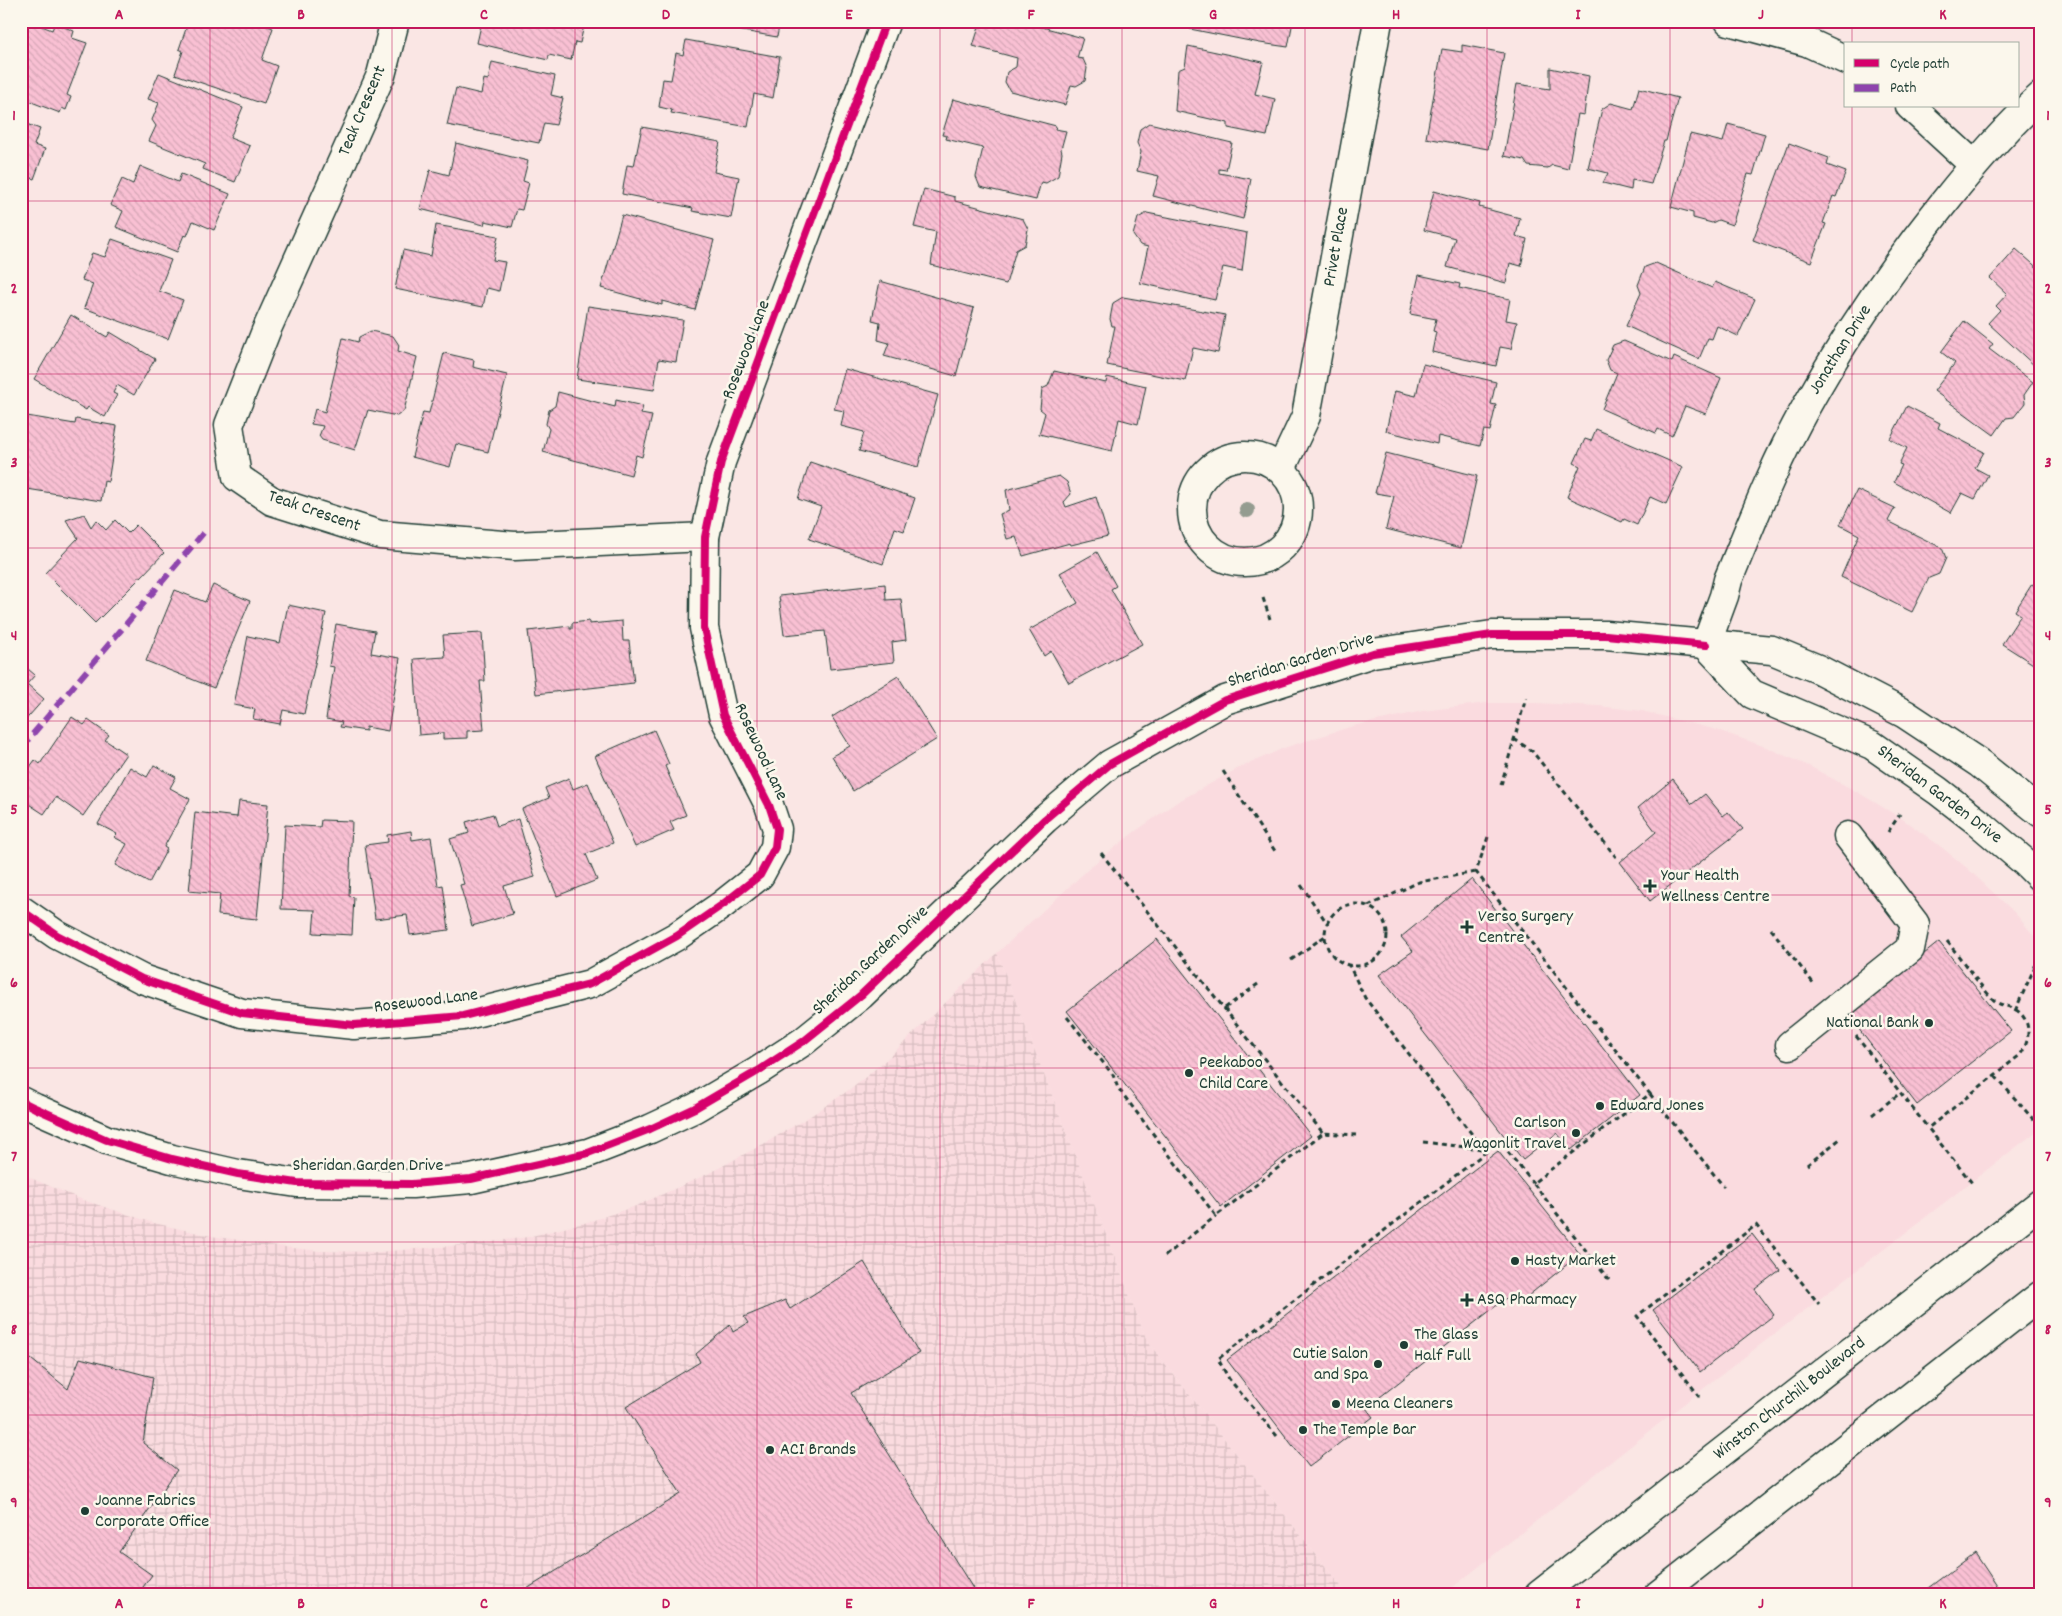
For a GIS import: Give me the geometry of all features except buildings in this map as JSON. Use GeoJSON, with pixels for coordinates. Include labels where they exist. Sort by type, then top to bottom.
{"type":"FeatureCollection","features":[{"type":"Feature","properties":{"kind":"street","name":"Teak Crescent"},"geometry":{"type":"LineString","coordinates":[[395,21],[381,75],[266,331],[229,425],[237,477],[272,501],[380,535],[515,546],[705,537]]}},
{"type":"Feature","properties":{"kind":"street","name":"Rosewood Lane"},"geometry":{"type":"LineString","coordinates":[[21,910],[57,935],[142,979],[242,1013],[354,1025],[463,1016],[590,984],[677,936],[722,905],[760,874],[775,847],[777,828],[769,804],[723,715],[704,628],[705,537],[721,462],[886,21]]}},
{"type":"Feature","properties":{"kind":"street","name":"Privet Place"},"geometry":{"type":"LineString","coordinates":[[1281,469],[1306,416],[1378,21]]}},
{"type":"Feature","properties":{"kind":"street"},"geometry":{"type":"LineString","coordinates":[[1729,21],[1807,42],[1844,59]]}},
{"type":"Feature","properties":{"kind":"street","name":"Jonathan Drive"},"geometry":{"type":"LineString","coordinates":[[1706,644],[1728,580],[1767,487],[1805,408],[1848,336],[1909,246],[1974,165],[2041,96]]}},
{"type":"Feature","properties":{"kind":"street"},"geometry":{"type":"LineString","coordinates":[[1912,108],[1974,165]]}},
{"type":"Feature","properties":{"kind":"street","name":"Sheridan Garden Drive"},"geometry":{"type":"LineString","coordinates":[[21,1100],[107,1140],[172,1160],[238,1174],[297,1183],[412,1184],[471,1179],[588,1153],[650,1129],[696,1108],[804,1041],[861,995],[1045,820],[1110,764],[1225,700],[1373,652],[1492,635],[1606,634],[1772,650],[1818,669],[1865,692],[1952,744],[1979,762],[2041,813]]}},
{"type":"Feature","properties":{"kind":"street","name":"Sheridan Garden Drive"},"geometry":{"type":"LineString","coordinates":[[1706,644],[1752,694],[1872,745],[1965,812],[2041,878]]}},
{"type":"Feature","properties":{"kind":"street"},"geometry":{"type":"LineString","coordinates":[[1790,1045],[1910,949],[1915,924],[1848,836]]}},
{"type":"Feature","properties":{"kind":"street","name":"Winston Churchill Boulevard"},"geometry":{"type":"LineString","coordinates":[[1539,1595],[2041,1203]]}},
{"type":"Feature","properties":{"kind":"street"},"geometry":{"type":"LineString","coordinates":[[1658,1595],[2041,1295]]}},
{"type":"Feature","properties":{"kind":"path"},"geometry":{"type":"LineString","coordinates":[[1263,598],[1270,619]]}},
{"type":"Feature","properties":{"kind":"path"},"geometry":{"type":"LineString","coordinates":[[1501,786],[1526,698]]}},
{"type":"Feature","properties":{"kind":"path"},"geometry":{"type":"LineString","coordinates":[[1514,739],[1532,751],[1616,857]]}},
{"type":"Feature","properties":{"kind":"path"},"geometry":{"type":"LineString","coordinates":[[1223,771],[1275,852]]}},
{"type":"Feature","properties":{"kind":"path"},"geometry":{"type":"LineString","coordinates":[[1886,836],[1900,814]]}},
{"type":"Feature","properties":{"kind":"path"},"geometry":{"type":"LineString","coordinates":[[1476,872],[1488,837]]}},
{"type":"Feature","properties":{"kind":"path"},"geometry":{"type":"LineString","coordinates":[[1101,853],[1322,1133]]}},
{"type":"Feature","properties":{"kind":"path"},"geometry":{"type":"LineString","coordinates":[[1368,906],[1383,919],[1387,939],[1384,949],[1378,957],[1360,966],[1340,961],[1327,946],[1325,936],[1327,923],[1339,909],[1349,905],[1368,906],[1419,882],[1476,872]]}},
{"type":"Feature","properties":{"kind":"path"},"geometry":{"type":"LineString","coordinates":[[1476,872],[1724,1187]]}},
{"type":"Feature","properties":{"kind":"path"},"geometry":{"type":"LineString","coordinates":[[1301,885],[1327,923]]}},
{"type":"Feature","properties":{"kind":"path"},"geometry":{"type":"LineString","coordinates":[[1771,929],[1818,990]]}},
{"type":"Feature","properties":{"kind":"path"},"geometry":{"type":"LineString","coordinates":[[1291,960],[1325,936]]}},
{"type":"Feature","properties":{"kind":"path"},"geometry":{"type":"LineString","coordinates":[[1928,1128],[2020,1055],[2026,1047],[2029,1038],[2028,1028],[2024,1019],[2010,1007],[2000,1006],[1990,996],[1944,937]]}},
{"type":"Feature","properties":{"kind":"path"},"geometry":{"type":"LineString","coordinates":[[2015,1011],[2041,953]]}},
{"type":"Feature","properties":{"kind":"path"},"geometry":{"type":"LineString","coordinates":[[1277,1436],[1229,1379],[1218,1360],[1486,1152],[1365,998],[1350,965]]}},
{"type":"Feature","properties":{"kind":"path"},"geometry":{"type":"LineString","coordinates":[[1225,1008],[1258,984]]}},
{"type":"Feature","properties":{"kind":"path"},"geometry":{"type":"LineString","coordinates":[[1067,1017],[1113,1075],[1118,1088],[1216,1216]]}},
{"type":"Feature","properties":{"kind":"path"},"geometry":{"type":"LineString","coordinates":[[1854,1033],[1972,1184]]}},
{"type":"Feature","properties":{"kind":"path"},"geometry":{"type":"LineString","coordinates":[[1995,1076],[2041,1128]]}},
{"type":"Feature","properties":{"kind":"path"},"geometry":{"type":"LineString","coordinates":[[1872,1115],[1900,1093]]}},
{"type":"Feature","properties":{"kind":"path"},"geometry":{"type":"LineString","coordinates":[[1533,1183],[1650,1094]]}},
{"type":"Feature","properties":{"kind":"path"},"geometry":{"type":"LineString","coordinates":[[1166,1256],[1322,1133],[1356,1134]]}},
{"type":"Feature","properties":{"kind":"path"},"geometry":{"type":"LineString","coordinates":[[1807,1165],[1840,1140]]}},
{"type":"Feature","properties":{"kind":"path"},"geometry":{"type":"LineString","coordinates":[[1477,1142],[1499,1141],[1609,1280]]}},
{"type":"Feature","properties":{"kind":"path"},"geometry":{"type":"LineString","coordinates":[[1423,1142],[1483,1149]]}},
{"type":"Feature","properties":{"kind":"path"},"geometry":{"type":"LineString","coordinates":[[1700,1396],[1637,1316],[1756,1225],[1819,1304]]}},
{"type":"Feature","properties":{"kind":"shaded area"},"geometry":{"type":"Polygon","coordinates":[[[1487,703],[1599,706],[1642,711],[1717,730],[1766,747],[1811,767],[1901,818],[1940,846],[1967,868],[2014,912],[2041,944],[2041,1128],[1690,1399],[1443,1595],[1348,1595],[1147,1341],[997,953],[1094,864],[1133,833],[1177,802],[1237,769],[1284,748],[1353,726],[1423,711],[1487,703]]]}},
{"type":"Feature","properties":{"kind":"shaded area"},"geometry":{"type":"Polygon","coordinates":[[[997,953],[1147,1341],[1348,1595],[21,1595],[21,1174],[83,1200],[154,1223],[211,1236],[292,1248],[319,1251],[378,1252],[476,1244],[528,1237],[588,1222],[636,1206],[708,1174],[812,1115],[855,1086],[887,1059],[997,953]]]}},
{"type":"Feature","properties":{"kind":"marked path"},"geometry":{"type":"LineString","coordinates":[[21,748],[205,531]]}},
{"type":"Feature","properties":{"kind":"cycle path"},"geometry":{"type":"LineString","coordinates":[[21,910],[57,935],[142,979],[242,1013],[354,1025],[463,1016],[590,984],[677,936],[722,905],[760,875],[775,847],[777,829],[769,805],[723,715],[704,628],[705,537],[721,462],[886,21]]}},
{"type":"Feature","properties":{"kind":"cycle path"},"geometry":{"type":"LineString","coordinates":[[21,1101],[107,1140],[172,1159],[238,1174],[297,1183],[412,1184],[471,1179],[588,1153],[650,1129],[695,1108],[804,1041],[861,995],[1045,819],[1110,764],[1225,700],[1373,653],[1492,635],[1606,635],[1706,645]]}},
{"type":"Feature","properties":{"kind":"place","name":"Your Health Wellness Centre"},"geometry":{"type":"Point","coordinates":[1650,886]}},
{"type":"Feature","properties":{"kind":"place","name":"Verso Surgery Centre"},"geometry":{"type":"Point","coordinates":[1467,927]}},
{"type":"Feature","properties":{"kind":"place","name":"National Bank"},"geometry":{"type":"Point","coordinates":[1929,1023]}},
{"type":"Feature","properties":{"kind":"place","name":"Peekaboo Child Care"},"geometry":{"type":"Point","coordinates":[1189,1073]}},
{"type":"Feature","properties":{"kind":"place","name":"Edward Jones"},"geometry":{"type":"Point","coordinates":[1600,1106]}},
{"type":"Feature","properties":{"kind":"place","name":"Carlson Wagonlit Travel"},"geometry":{"type":"Point","coordinates":[1576,1133]}},
{"type":"Feature","properties":{"kind":"place","name":"Hasty Market"},"geometry":{"type":"Point","coordinates":[1515,1261]}},
{"type":"Feature","properties":{"kind":"place","name":"ASQ Pharmacy"},"geometry":{"type":"Point","coordinates":[1467,1300]}},
{"type":"Feature","properties":{"kind":"place","name":"The Glass Half Full"},"geometry":{"type":"Point","coordinates":[1404,1345]}},
{"type":"Feature","properties":{"kind":"place","name":"Cutie Salon and Spa"},"geometry":{"type":"Point","coordinates":[1378,1364]}},
{"type":"Feature","properties":{"kind":"place","name":"Meena Cleaners"},"geometry":{"type":"Point","coordinates":[1336,1404]}},
{"type":"Feature","properties":{"kind":"place","name":"The Temple Bar"},"geometry":{"type":"Point","coordinates":[1303,1430]}},
{"type":"Feature","properties":{"kind":"place","name":"ACI Brands"},"geometry":{"type":"Point","coordinates":[770,1450]}},
{"type":"Feature","properties":{"kind":"place","name":"Joanne Fabrics Corporate Office"},"geometry":{"type":"Point","coordinates":[85,1511]}}]}
